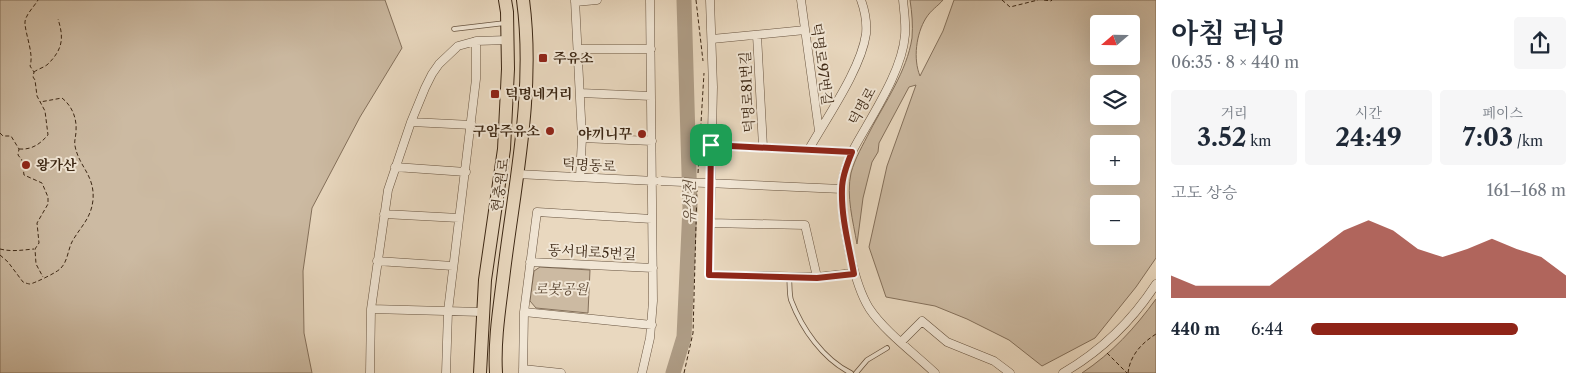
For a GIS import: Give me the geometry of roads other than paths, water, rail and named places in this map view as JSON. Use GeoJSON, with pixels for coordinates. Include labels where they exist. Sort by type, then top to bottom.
{"type":"FeatureCollection","features":[{"type":"Feature","properties":{"kind":"main road","name":"현충원로"},"geometry":{"type":"LineString","coordinates":[[480,373],[482,312],[504,149],[508,40],[505,0]]}},
{"type":"Feature","properties":{"kind":"main road","name":"현충원로"},"geometry":{"type":"LineString","coordinates":[[496,373],[500,297],[526,94],[527,32],[523,0]]}},
{"type":"Feature","properties":{"kind":"street"},"geometry":{"type":"LineString","coordinates":[[580,177],[582,138],[575,1],[597,0]]}},
{"type":"Feature","properties":{"kind":"street","name":"동서대로5번길"},"geometry":{"type":"LineString","coordinates":[[642,373],[652,325],[650,0]]}},
{"type":"Feature","properties":{"kind":"street"},"geometry":{"type":"LineString","coordinates":[[710,0],[712,39],[711,145],[708,183],[710,223],[709,275],[817,278],[854,274]]}},
{"type":"Feature","properties":{"kind":"street","name":"덕명로97번길"},"geometry":{"type":"LineString","coordinates":[[801,0],[819,131]]}},
{"type":"Feature","properties":{"kind":"street","name":"덕명로97번길"},"geometry":{"type":"LineString","coordinates":[[809,149],[860,54],[866,33],[862,0]]}},
{"type":"Feature","properties":{"kind":"street","name":"덕명로"},"geometry":{"type":"LineString","coordinates":[[902,0],[905,35],[902,54],[893,76],[852,152],[844,175],[842,189],[844,215],[854,274],[870,308],[880,322],[935,373]]}},
{"type":"Feature","properties":{"kind":"street"},"geometry":{"type":"LineString","coordinates":[[712,39],[805,30]]}},
{"type":"Feature","properties":{"kind":"street","name":"덕명로81번길"},"geometry":{"type":"LineString","coordinates":[[757,35],[763,147]]}},
{"type":"Feature","properties":{"kind":"street"},"geometry":{"type":"LineString","coordinates":[[370,373],[371,309],[384,214],[388,190],[411,122],[432,74],[439,64],[458,46],[476,41],[508,40]]}},
{"type":"Feature","properties":{"kind":"street"},"geometry":{"type":"LineString","coordinates":[[446,373],[448,311],[472,125],[476,79],[476,41]]}},
{"type":"Feature","properties":{"kind":"street"},"geometry":{"type":"LineString","coordinates":[[578,48],[650,49]]}},
{"type":"Feature","properties":{"kind":"street"},"geometry":{"type":"LineString","coordinates":[[580,93],[651,96]]}},
{"type":"Feature","properties":{"kind":"street"},"geometry":{"type":"LineString","coordinates":[[411,122],[472,125]]}},
{"type":"Feature","properties":{"kind":"street"},"geometry":{"type":"LineString","coordinates":[[582,138],[652,141]]}},
{"type":"Feature","properties":{"kind":"street","name":"덕명로81번길"},"geometry":{"type":"LineString","coordinates":[[711,145],[852,152]]}},
{"type":"Feature","properties":{"kind":"street"},"geometry":{"type":"LineString","coordinates":[[395,167],[466,172]]}},
{"type":"Feature","properties":{"kind":"street","name":"덕명동로"},"geometry":{"type":"LineString","coordinates":[[517,174],[708,183]]}},
{"type":"Feature","properties":{"kind":"street"},"geometry":{"type":"LineString","coordinates":[[708,183],[842,189]]}},
{"type":"Feature","properties":{"kind":"street"},"geometry":{"type":"LineString","coordinates":[[561,373],[523,371],[524,312],[537,212],[652,219]]}},
{"type":"Feature","properties":{"kind":"street"},"geometry":{"type":"LineString","coordinates":[[384,214],[459,218]]}},
{"type":"Feature","properties":{"kind":"street"},"geometry":{"type":"LineString","coordinates":[[710,223],[805,226],[817,278]]}},
{"type":"Feature","properties":{"kind":"street"},"geometry":{"type":"LineString","coordinates":[[377,261],[453,266]]}},
{"type":"Feature","properties":{"kind":"street","name":"동서대로5번길"},"geometry":{"type":"LineString","coordinates":[[530,262],[653,268]]}},
{"type":"Feature","properties":{"kind":"street"},"geometry":{"type":"LineString","coordinates":[[1063,373],[1093,355],[1136,312],[1156,284]]}},
{"type":"Feature","properties":{"kind":"street"},"geometry":{"type":"LineString","coordinates":[[371,309],[482,312]]}},
{"type":"Feature","properties":{"kind":"street"},"geometry":{"type":"LineString","coordinates":[[524,312],[652,325]]}},
{"type":"Feature","properties":{"kind":"street"},"geometry":{"type":"LineString","coordinates":[[901,342],[922,320],[947,342],[994,360],[1010,373]]}},
{"type":"Feature","properties":{"kind":"lane"},"geometry":{"type":"LineString","coordinates":[[454,29],[508,23]]}},
{"type":"Feature","properties":{"kind":"lane"},"geometry":{"type":"LineString","coordinates":[[789,277],[790,298],[806,330],[824,354],[842,369],[851,373]]}},
{"type":"Feature","properties":{"kind":"lane"},"geometry":{"type":"LineString","coordinates":[[856,373],[867,360],[887,348]]}},
{"type":"Feature","properties":{"kind":"waterway","name":"유성천"},"geometry":{"type":"LineString","coordinates":[[673,373],[684,337],[690,207],[684,0]]}},
{"type":"Feature","properties":{"kind":"place","name":"주유소"},"geometry":{"type":"Point","coordinates":[543,58]}},
{"type":"Feature","properties":{"kind":"place","name":"덕명네거리"},"geometry":{"type":"Point","coordinates":[495,94]}},
{"type":"Feature","properties":{"kind":"place","name":"구암주유소"},"geometry":{"type":"Point","coordinates":[550,131]}},
{"type":"Feature","properties":{"kind":"place","name":"야끼니꾸"},"geometry":{"type":"Point","coordinates":[642,134]}},
{"type":"Feature","properties":{"kind":"place","name":"왕가산"},"geometry":{"type":"Point","coordinates":[26,165]}},
{"type":"Feature","properties":{"kind":"park label","name":"로봇공원"},"geometry":{"type":"Point","coordinates":[561,289]}}]}
